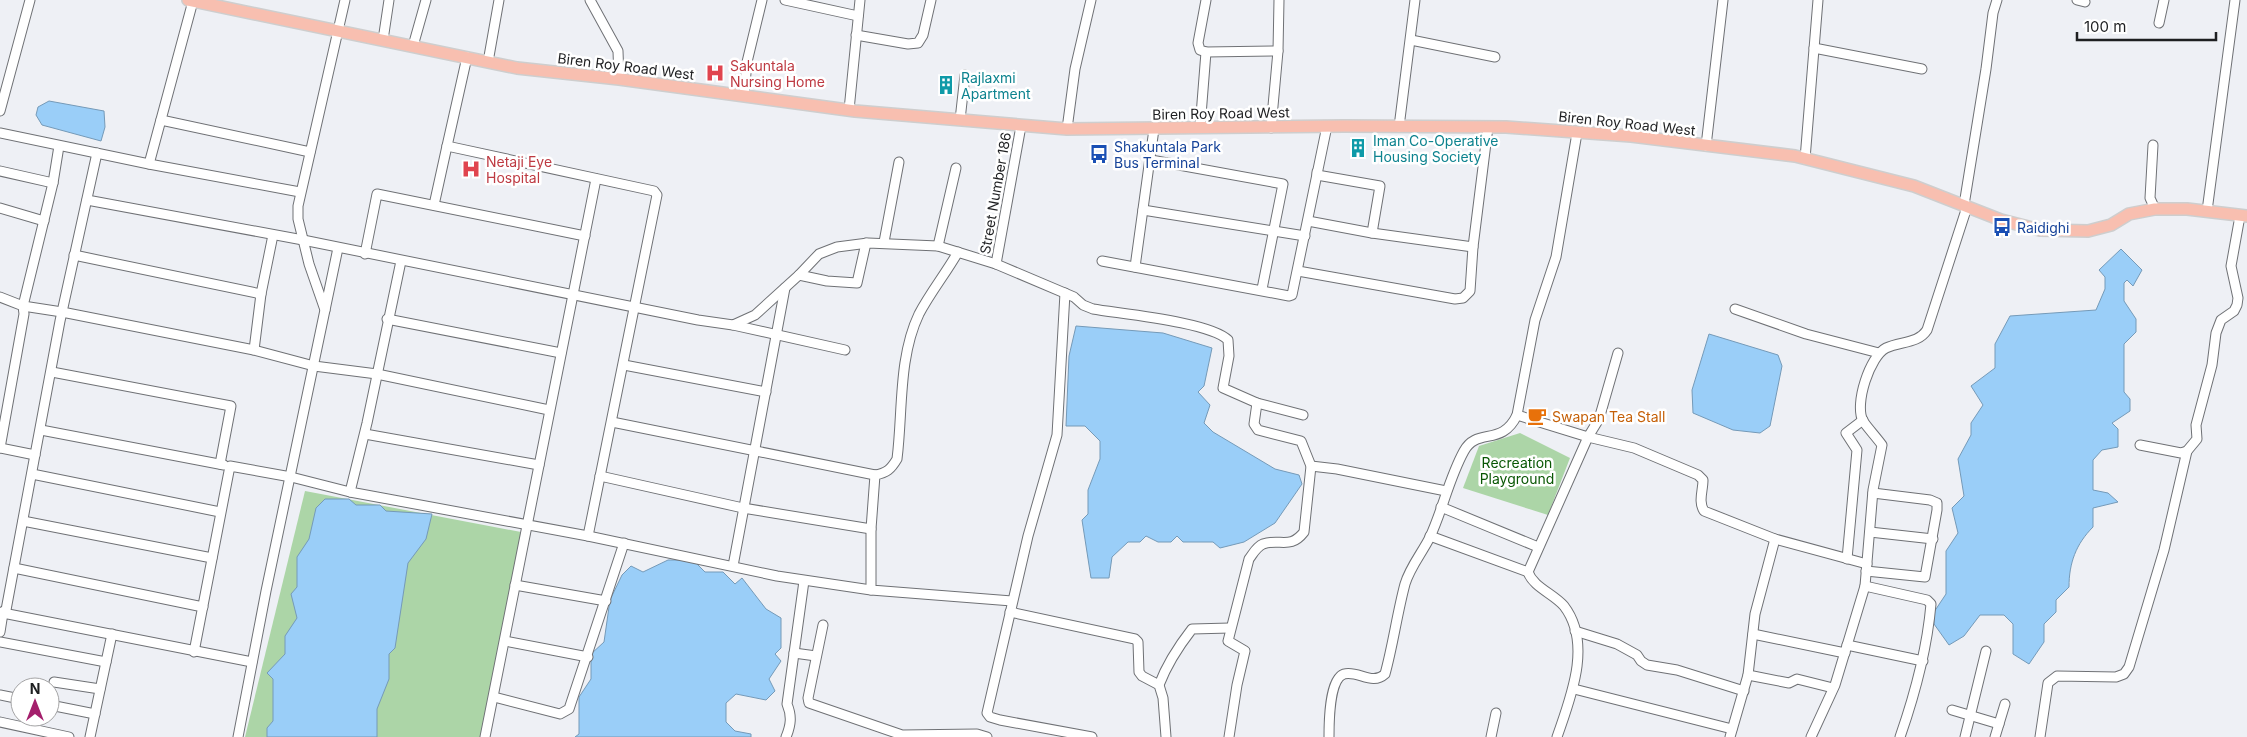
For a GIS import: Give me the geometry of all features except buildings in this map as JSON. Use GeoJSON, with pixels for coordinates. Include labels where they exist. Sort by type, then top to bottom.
{"type":"FeatureCollection","features":[{"type":"Feature","properties":{"kind":"main road","name":"Biren Roy Road West"},"geometry":{"type":"LineString","coordinates":[[191,1],[488,62],[560,74],[620,79],[849,110],[1067,129],[1327,126],[1488,127],[1631,136],[1805,159],[1914,186],[2001,220],[2040,230],[2061,232],[2088,231],[2111,224],[2129,214],[2154,209],[2187,208],[2244,216]]}},
{"type":"Feature","properties":{"kind":"street"},"geometry":{"type":"LineString","coordinates":[[0,111],[30,0]]}},
{"type":"Feature","properties":{"kind":"street"},"geometry":{"type":"LineString","coordinates":[[325,310],[309,264],[298,219],[300,192],[345,0]]}},
{"type":"Feature","properties":{"kind":"street"},"geometry":{"type":"LineString","coordinates":[[383,40],[389,0]]}},
{"type":"Feature","properties":{"kind":"street"},"geometry":{"type":"LineString","coordinates":[[413,46],[426,0]]}},
{"type":"Feature","properties":{"kind":"street"},"geometry":{"type":"LineString","coordinates":[[488,62],[499,0]]}},
{"type":"Feature","properties":{"kind":"street"},"geometry":{"type":"LineString","coordinates":[[590,0],[618,51],[620,79]]}},
{"type":"Feature","properties":{"kind":"street"},"geometry":{"type":"LineString","coordinates":[[744,95],[747,62],[762,0]]}},
{"type":"Feature","properties":{"kind":"street"},"geometry":{"type":"LineString","coordinates":[[784,0],[858,16]]}},
{"type":"Feature","properties":{"kind":"street"},"geometry":{"type":"LineString","coordinates":[[849,110],[860,0]]}},
{"type":"Feature","properties":{"kind":"street"},"geometry":{"type":"LineString","coordinates":[[856,35],[908,44],[918,43],[922,35],[931,0]]}},
{"type":"Feature","properties":{"kind":"street"},"geometry":{"type":"LineString","coordinates":[[1067,129],[1075,69],[1091,0]]}},
{"type":"Feature","properties":{"kind":"street"},"geometry":{"type":"LineString","coordinates":[[1206,0],[1198,43],[1200,50],[1206,52],[1278,51]]}},
{"type":"Feature","properties":{"kind":"street"},"geometry":{"type":"LineString","coordinates":[[1271,128],[1278,51],[1279,0]]}},
{"type":"Feature","properties":{"kind":"street"},"geometry":{"type":"LineString","coordinates":[[1398,127],[1415,0]]}},
{"type":"Feature","properties":{"kind":"street"},"geometry":{"type":"LineString","coordinates":[[1706,146],[1723,0]]}},
{"type":"Feature","properties":{"kind":"street"},"geometry":{"type":"LineString","coordinates":[[1805,159],[1818,0]]}},
{"type":"Feature","properties":{"kind":"street"},"geometry":{"type":"LineString","coordinates":[[1811,737],[1834,688],[1866,586],[1873,493],[1882,445],[1863,420],[1861,405],[1864,386],[1879,353],[1887,348],[1923,337],[1927,330],[1965,206],[1986,69],[1992,13],[1996,0]]}},
{"type":"Feature","properties":{"kind":"street"},"geometry":{"type":"LineString","coordinates":[[2159,23],[2164,0]]}},
{"type":"Feature","properties":{"kind":"street"},"geometry":{"type":"LineString","coordinates":[[2207,211],[2236,0]]}},
{"type":"Feature","properties":{"kind":"street"},"geometry":{"type":"LineString","coordinates":[[149,164],[191,1]]}},
{"type":"Feature","properties":{"kind":"street"},"geometry":{"type":"LineString","coordinates":[[1411,40],[1495,57]]}},
{"type":"Feature","properties":{"kind":"street"},"geometry":{"type":"LineString","coordinates":[[1814,48],[1922,69]]}},
{"type":"Feature","properties":{"kind":"street"},"geometry":{"type":"LineString","coordinates":[[1200,128],[1206,52]]}},
{"type":"Feature","properties":{"kind":"street"},"geometry":{"type":"LineString","coordinates":[[434,205],[467,57]]}},
{"type":"Feature","properties":{"kind":"street"},"geometry":{"type":"LineString","coordinates":[[960,120],[965,75]]}},
{"type":"Feature","properties":{"kind":"street"},"geometry":{"type":"LineString","coordinates":[[161,120],[310,152]]}},
{"type":"Feature","properties":{"kind":"street","name":"Street Number 186"},"geometry":{"type":"LineString","coordinates":[[996,264],[1021,126]]}},
{"type":"Feature","properties":{"kind":"street"},"geometry":{"type":"LineString","coordinates":[[1102,261],[1262,289],[1289,296],[1292,295],[1327,126]]}},
{"type":"Feature","properties":{"kind":"street"},"geometry":{"type":"LineString","coordinates":[[1298,271],[1455,299],[1463,298],[1470,291],[1473,247],[1488,127]]}},
{"type":"Feature","properties":{"kind":"street"},"geometry":{"type":"LineString","coordinates":[[1135,267],[1154,129]]}},
{"type":"Feature","properties":{"kind":"street"},"geometry":{"type":"LineString","coordinates":[[0,133],[149,164],[300,192]]}},
{"type":"Feature","properties":{"kind":"street"},"geometry":{"type":"LineString","coordinates":[[1329,737],[1329,717],[1333,689],[1340,676],[1346,674],[1376,679],[1385,674],[1406,583],[1430,536],[1446,491],[1469,443],[1478,438],[1502,434],[1512,426],[1517,415],[1535,320],[1556,256],[1576,133]]}},
{"type":"Feature","properties":{"kind":"street"},"geometry":{"type":"LineString","coordinates":[[2153,145],[2150,198],[2154,209]]}},
{"type":"Feature","properties":{"kind":"street"},"geometry":{"type":"LineString","coordinates":[[35,455],[0,448],[3,419],[24,314],[23,306],[53,183],[60,146]]}},
{"type":"Feature","properties":{"kind":"street"},"geometry":{"type":"LineString","coordinates":[[447,146],[654,191],[657,195],[588,536]]}},
{"type":"Feature","properties":{"kind":"street"},"geometry":{"type":"LineString","coordinates":[[1,613],[6,610],[62,312],[97,153]]}},
{"type":"Feature","properties":{"kind":"street"},"geometry":{"type":"LineString","coordinates":[[1151,160],[1283,184],[1262,289]]}},
{"type":"Feature","properties":{"kind":"street"},"geometry":{"type":"LineString","coordinates":[[884,242],[899,162]]}},
{"type":"Feature","properties":{"kind":"street"},"geometry":{"type":"LineString","coordinates":[[938,246],[956,168]]}},
{"type":"Feature","properties":{"kind":"street"},"geometry":{"type":"LineString","coordinates":[[0,171],[53,183]]}},
{"type":"Feature","properties":{"kind":"street"},"geometry":{"type":"LineString","coordinates":[[1317,172],[1317,175],[1380,186],[1372,233]]}},
{"type":"Feature","properties":{"kind":"street"},"geometry":{"type":"LineString","coordinates":[[485,737],[596,179]]}},
{"type":"Feature","properties":{"kind":"street"},"geometry":{"type":"LineString","coordinates":[[365,254],[377,194],[585,236]]}},
{"type":"Feature","properties":{"kind":"street"},"geometry":{"type":"LineString","coordinates":[[87,200],[273,234],[635,308],[733,325],[845,350]]}},
{"type":"Feature","properties":{"kind":"street"},"geometry":{"type":"LineString","coordinates":[[0,208],[44,221]]}},
{"type":"Feature","properties":{"kind":"street"},"geometry":{"type":"LineString","coordinates":[[1144,210],[1305,236]]}},
{"type":"Feature","properties":{"kind":"street"},"geometry":{"type":"LineString","coordinates":[[2140,445],[2181,453],[2187,451],[2198,439],[2198,417],[2212,365],[2218,327],[2221,320],[2234,311],[2237,305],[2238,298],[2232,266],[2244,216]]}},
{"type":"Feature","properties":{"kind":"street"},"geometry":{"type":"LineString","coordinates":[[1308,221],[1372,233],[1473,247]]}},
{"type":"Feature","properties":{"kind":"street"},"geometry":{"type":"LineString","coordinates":[[254,350],[261,294],[273,234]]}},
{"type":"Feature","properties":{"kind":"street"},"geometry":{"type":"LineString","coordinates":[[733,325],[755,315],[819,254],[837,247],[884,242],[938,246],[996,264],[1065,293],[1093,309],[1200,327],[1223,335],[1228,340],[1229,356],[1224,388],[1257,403],[1303,415]]}},
{"type":"Feature","properties":{"kind":"street"},"geometry":{"type":"LineString","coordinates":[[799,275],[827,281],[857,283],[866,243]]}},
{"type":"Feature","properties":{"kind":"street"},"geometry":{"type":"LineString","coordinates":[[238,737],[338,248]]}},
{"type":"Feature","properties":{"kind":"street"},"geometry":{"type":"LineString","coordinates":[[612,422],[875,475],[885,473],[892,468],[897,459],[904,370],[912,335],[920,314],[958,252]]}},
{"type":"Feature","properties":{"kind":"street"},"geometry":{"type":"LineString","coordinates":[[74,255],[261,294]]}},
{"type":"Feature","properties":{"kind":"street"},"geometry":{"type":"LineString","coordinates":[[350,492],[401,261]]}},
{"type":"Feature","properties":{"kind":"street"},"geometry":{"type":"LineString","coordinates":[[733,566],[785,287]]}},
{"type":"Feature","properties":{"kind":"street"},"geometry":{"type":"LineString","coordinates":[[1065,293],[1057,435],[1028,536],[987,713],[1000,720],[1092,737]]}},
{"type":"Feature","properties":{"kind":"street"},"geometry":{"type":"LineString","coordinates":[[0,297],[23,306],[254,350],[314,366],[377,374],[549,410]]}},
{"type":"Feature","properties":{"kind":"street"},"geometry":{"type":"LineString","coordinates":[[1735,309],[1806,334],[1879,353]]}},
{"type":"Feature","properties":{"kind":"street"},"geometry":{"type":"LineString","coordinates":[[387,319],[562,353]]}},
{"type":"Feature","properties":{"kind":"street"},"geometry":{"type":"LineString","coordinates":[[1557,737],[1574,689],[1578,664],[1575,631],[1564,607],[1553,595],[1530,578],[1528,572],[1538,546],[1598,419],[1618,352]]}},
{"type":"Feature","properties":{"kind":"street"},"geometry":{"type":"LineString","coordinates":[[624,365],[766,392]]}},
{"type":"Feature","properties":{"kind":"street"},"geometry":{"type":"LineString","coordinates":[[52,372],[231,406],[220,464]]}},
{"type":"Feature","properties":{"kind":"street"},"geometry":{"type":"LineString","coordinates":[[1229,737],[1237,685],[1245,651],[1228,641],[1249,559],[1256,548],[1264,544],[1290,543],[1300,538],[1307,522],[1311,466],[1301,441],[1255,428],[1257,403]]}},
{"type":"Feature","properties":{"kind":"street"},"geometry":{"type":"LineString","coordinates":[[1517,415],[1588,437],[1634,448],[1698,475],[1703,480],[1701,506],[1704,511],[1776,540],[1847,559],[1867,567],[1925,577],[1933,539],[1937,503],[1873,493]]}},
{"type":"Feature","properties":{"kind":"street"},"geometry":{"type":"LineString","coordinates":[[1847,559],[1857,450],[1846,433],[1863,420]]}},
{"type":"Feature","properties":{"kind":"street"},"geometry":{"type":"LineString","coordinates":[[41,430],[290,477],[350,492],[624,542],[674,556],[804,581],[871,590],[1012,601]]}},
{"type":"Feature","properties":{"kind":"street"},"geometry":{"type":"LineString","coordinates":[[364,434],[539,465]]}},
{"type":"Feature","properties":{"kind":"street"},"geometry":{"type":"LineString","coordinates":[[2040,737],[2048,682],[2051,678],[2057,676],[2116,678],[2124,674],[2129,667],[2164,550],[2187,451]]}},
{"type":"Feature","properties":{"kind":"street"},"geometry":{"type":"LineString","coordinates":[[194,652],[230,466]]}},
{"type":"Feature","properties":{"kind":"street"},"geometry":{"type":"LineString","coordinates":[[1311,466],[1337,469],[1446,491]]}},
{"type":"Feature","properties":{"kind":"street"},"geometry":{"type":"LineString","coordinates":[[32,474],[220,512]]}},
{"type":"Feature","properties":{"kind":"street"},"geometry":{"type":"LineString","coordinates":[[871,590],[870,529],[875,475]]}},
{"type":"Feature","properties":{"kind":"street"},"geometry":{"type":"LineString","coordinates":[[600,476],[743,508],[870,529]]}},
{"type":"Feature","properties":{"kind":"street"},"geometry":{"type":"LineString","coordinates":[[1441,507],[1538,546]]}},
{"type":"Feature","properties":{"kind":"street"},"geometry":{"type":"LineString","coordinates":[[23,522],[212,558]]}},
{"type":"Feature","properties":{"kind":"street"},"geometry":{"type":"LineString","coordinates":[[1870,532],[1933,539]]}},
{"type":"Feature","properties":{"kind":"street"},"geometry":{"type":"LineString","coordinates":[[1430,536],[1528,572]]}},
{"type":"Feature","properties":{"kind":"street"},"geometry":{"type":"LineString","coordinates":[[1574,689],[1731,733],[1748,675],[1755,614],[1776,540]]}},
{"type":"Feature","properties":{"kind":"street"},"geometry":{"type":"LineString","coordinates":[[494,697],[560,714],[565,713],[569,709],[588,657],[624,542]]}},
{"type":"Feature","properties":{"kind":"street"},"geometry":{"type":"LineString","coordinates":[[14,568],[203,607]]}},
{"type":"Feature","properties":{"kind":"street"},"geometry":{"type":"LineString","coordinates":[[786,737],[791,724],[790,711],[787,704],[804,581]]}},
{"type":"Feature","properties":{"kind":"street"},"geometry":{"type":"LineString","coordinates":[[516,585],[606,601]]}},
{"type":"Feature","properties":{"kind":"street"},"geometry":{"type":"LineString","coordinates":[[1866,586],[1927,600],[1931,604],[1923,661],[1911,706],[1900,737]]}},
{"type":"Feature","properties":{"kind":"street"},"geometry":{"type":"LineString","coordinates":[[1010,612],[1135,639],[1138,642],[1140,672],[1142,676],[1159,685]]}},
{"type":"Feature","properties":{"kind":"street"},"geometry":{"type":"LineString","coordinates":[[1,613],[252,662]]}},
{"type":"Feature","properties":{"kind":"street"},"geometry":{"type":"LineString","coordinates":[[0,632],[1,613]]}},
{"type":"Feature","properties":{"kind":"street"},"geometry":{"type":"LineString","coordinates":[[823,625],[808,698],[809,703],[902,736],[969,734],[987,737]]}},
{"type":"Feature","properties":{"kind":"street"},"geometry":{"type":"LineString","coordinates":[[1166,737],[1163,698],[1159,685],[1174,653],[1192,629],[1230,628]]}},
{"type":"Feature","properties":{"kind":"street"},"geometry":{"type":"LineString","coordinates":[[1575,631],[1617,644],[1637,655],[1647,665],[1677,670],[1744,690]]}},
{"type":"Feature","properties":{"kind":"street"},"geometry":{"type":"LineString","coordinates":[[90,737],[112,634]]}},
{"type":"Feature","properties":{"kind":"street"},"geometry":{"type":"LineString","coordinates":[[1753,634],[1923,661]]}},
{"type":"Feature","properties":{"kind":"street"},"geometry":{"type":"LineString","coordinates":[[505,641],[588,657]]}},
{"type":"Feature","properties":{"kind":"street"},"geometry":{"type":"LineString","coordinates":[[0,642],[106,662]]}},
{"type":"Feature","properties":{"kind":"street"},"geometry":{"type":"LineString","coordinates":[[1965,737],[1986,650]]}},
{"type":"Feature","properties":{"kind":"street"},"geometry":{"type":"LineString","coordinates":[[794,653],[816,656]]}},
{"type":"Feature","properties":{"kind":"street"},"geometry":{"type":"LineString","coordinates":[[1748,675],[1789,684],[1797,680],[1834,688]]}},
{"type":"Feature","properties":{"kind":"street"},"geometry":{"type":"LineString","coordinates":[[60,683],[100,689]]}},
{"type":"Feature","properties":{"kind":"street"},"geometry":{"type":"LineString","coordinates":[[1995,737],[2004,704]]}},
{"type":"Feature","properties":{"kind":"street"},"geometry":{"type":"LineString","coordinates":[[60,707],[95,714]]}},
{"type":"Feature","properties":{"kind":"street"},"geometry":{"type":"LineString","coordinates":[[1952,710],[1999,724]]}},
{"type":"Feature","properties":{"kind":"street"},"geometry":{"type":"LineString","coordinates":[[1493,737],[1496,713]]}},
{"type":"Feature","properties":{"kind":"street"},"geometry":{"type":"LineString","coordinates":[[0,722],[69,737]]}},
{"type":"Feature","properties":{"kind":"green space","name":"Recreation Playground"},"geometry":{"type":"Polygon","coordinates":[[[1520,433],[1570,458],[1548,515],[1463,488],[1479,446],[1520,433]]]}},
{"type":"Feature","properties":{"kind":"green space"},"geometry":{"type":"Polygon","coordinates":[[[305,491],[521,532],[480,737],[245,737],[305,491]]]}},
{"type":"Feature","properties":{"kind":"water"},"geometry":{"type":"Polygon","coordinates":[[[49,101],[104,111],[105,127],[101,141],[42,125],[36,115],[38,107],[49,101]]]}},
{"type":"Feature","properties":{"kind":"water"},"geometry":{"type":"Polygon","coordinates":[[[2121,249],[2142,270],[2133,286],[2127,280],[2124,283],[2124,301],[2136,319],[2136,332],[2124,344],[2124,392],[2130,399],[2130,411],[2112,423],[2118,429],[2118,447],[2102,450],[2093,460],[2093,490],[2108,493],[2118,502],[2093,508],[2093,527],[2082,540],[2075,554],[2070,570],[2069,587],[2056,600],[2056,612],[2044,624],[2044,642],[2029,664],[2013,654],[2013,624],[2004,615],[1980,615],[1964,636],[1949,645],[1934,624],[1934,612],[1946,594],[1946,551],[1958,533],[1952,508],[1964,496],[1958,459],[1971,435],[1971,423],[1983,405],[1971,386],[1995,368],[1995,344],[2010,316],[2096,310],[2105,289],[2105,277],[2099,270],[2121,249]]]}},
{"type":"Feature","properties":{"kind":"water"},"geometry":{"type":"Polygon","coordinates":[[[1076,326],[1163,333],[1212,348],[1204,386],[1198,392],[1210,405],[1204,423],[1213,432],[1275,469],[1299,475],[1302,484],[1275,523],[1244,542],[1220,548],[1213,542],[1183,542],[1177,536],[1171,542],[1158,542],[1146,536],[1140,542],[1128,542],[1112,557],[1109,578],[1091,578],[1082,520],[1088,514],[1088,490],[1100,459],[1100,441],[1085,426],[1066,426],[1069,356],[1076,326]]]}},
{"type":"Feature","properties":{"kind":"water"},"geometry":{"type":"Polygon","coordinates":[[[1709,334],[1778,355],[1782,366],[1770,426],[1760,433],[1733,430],[1693,413],[1692,390],[1709,334]]]}},
{"type":"Feature","properties":{"kind":"water"},"geometry":{"type":"Polygon","coordinates":[[[325,499],[349,499],[356,505],[380,505],[386,511],[432,514],[426,539],[408,563],[395,648],[389,654],[389,679],[377,709],[377,737],[267,737],[267,728],[273,721],[273,679],[267,673],[285,654],[285,636],[297,618],[291,594],[297,587],[297,557],[309,539],[316,508],[325,499]]]}},
{"type":"Feature","properties":{"kind":"water"},"geometry":{"type":"Polygon","coordinates":[[[668,560],[693,560],[705,572],[723,572],[735,584],[742,578],[766,609],[781,618],[781,648],[775,654],[781,661],[769,679],[775,691],[766,700],[736,694],[726,703],[726,722],[735,731],[751,734],[751,737],[575,737],[579,734],[579,697],[591,679],[591,654],[604,642],[610,600],[622,575],[631,566],[643,572],[668,560]]]}},
{"type":"Feature","properties":{"kind":"place","name":"Sakuntala Nursing Home"},"geometry":{"type":"Point","coordinates":[715,73]}},
{"type":"Feature","properties":{"kind":"place","name":"Rajlaxmi Apartment"},"geometry":{"type":"Point","coordinates":[946,85]}},
{"type":"Feature","properties":{"kind":"place","name":"Iman Co-Operative Housing Society"},"geometry":{"type":"Point","coordinates":[1358,148]}},
{"type":"Feature","properties":{"kind":"place","name":"Shakuntala Park Bus Terminal"},"geometry":{"type":"Point","coordinates":[1099,154]}},
{"type":"Feature","properties":{"kind":"place","name":"Netaji Eye Hospital"},"geometry":{"type":"Point","coordinates":[471,169]}},
{"type":"Feature","properties":{"kind":"place","name":"Raidighi"},"geometry":{"type":"Point","coordinates":[2002,227]}},
{"type":"Feature","properties":{"kind":"place","name":"Swapan Tea Stall"},"geometry":{"type":"Point","coordinates":[1537,416]}}]}
